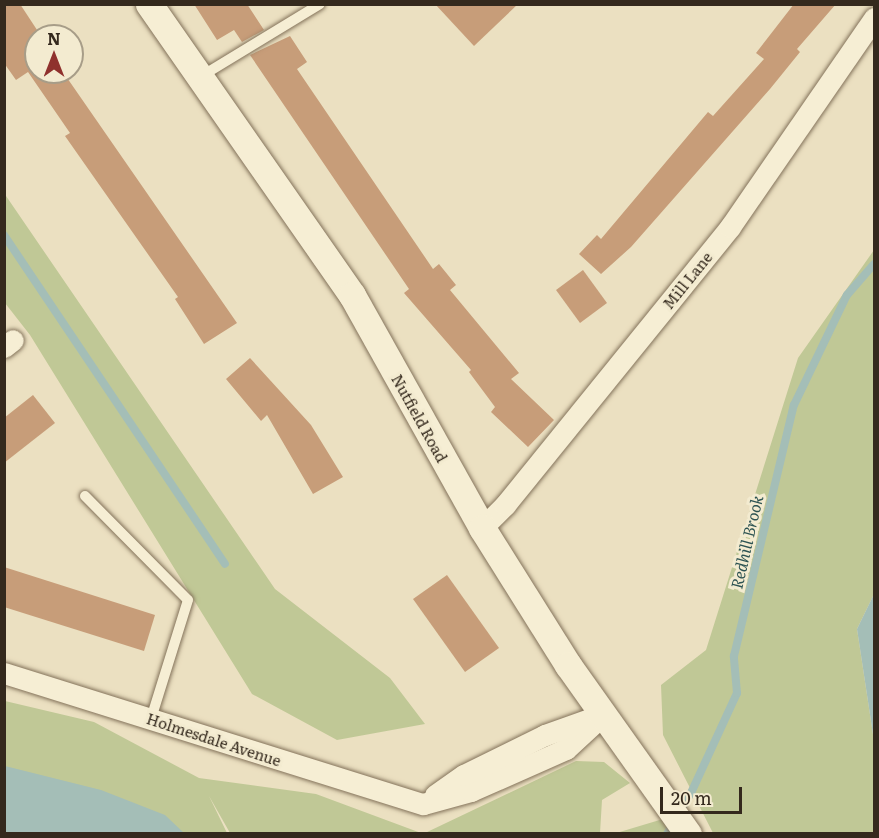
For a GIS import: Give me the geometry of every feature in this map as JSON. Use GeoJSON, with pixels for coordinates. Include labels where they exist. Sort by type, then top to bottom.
{"type":"FeatureCollection","features":[{"type":"Feature","properties":{"kind":"street","name":"Nutfield Road"},"geometry":{"type":"LineString","coordinates":[[149,4],[352,295],[482,528],[568,665],[606,713],[681,822]]}},
{"type":"Feature","properties":{"kind":"street","name":"Mill Lane"},"geometry":{"type":"LineString","coordinates":[[482,528],[505,505],[730,227],[874,18]]}},
{"type":"Feature","properties":{"kind":"street","name":"Holmesdale Avenue"},"geometry":{"type":"LineString","coordinates":[[4,674],[423,804],[471,791],[566,749],[606,713]]}},
{"type":"Feature","properties":{"kind":"lane"},"geometry":{"type":"LineString","coordinates":[[200,77],[320,4]]}},
{"type":"Feature","properties":{"kind":"lane"},"geometry":{"type":"LineString","coordinates":[[86,496],[188,600],[151,718]]}},
{"type":"Feature","properties":{"kind":"green space"},"geometry":{"type":"Polygon","coordinates":[[[4,193],[275,589],[390,678],[425,724],[337,740],[252,694],[30,335],[5,303],[4,193]]]}},
{"type":"Feature","properties":{"kind":"green space"},"geometry":{"type":"Polygon","coordinates":[[[874,250],[874,594],[857,629],[874,741],[874,833],[713,833],[663,735],[661,685],[706,650],[798,358],[874,250]]]}},
{"type":"Feature","properties":{"kind":"green space"},"geometry":{"type":"Polygon","coordinates":[[[5,701],[94,722],[199,778],[316,794],[421,833],[230,833],[209,796],[227,833],[5,834],[5,701]]]}},
{"type":"Feature","properties":{"kind":"green space"},"geometry":{"type":"Polygon","coordinates":[[[576,761],[604,762],[630,783],[602,800],[600,833],[425,833],[576,761]]]}},
{"type":"Feature","properties":{"kind":"green space"},"geometry":{"type":"Polygon","coordinates":[[[663,819],[670,833],[613,834],[663,819]]]}},
{"type":"Feature","properties":{"kind":"water"},"geometry":{"type":"Polygon","coordinates":[[[874,594],[874,741],[857,629],[874,594]]]}},
{"type":"Feature","properties":{"kind":"water"},"geometry":{"type":"Polygon","coordinates":[[[5,766],[101,790],[165,815],[184,833],[5,833],[5,766]]]}},
{"type":"Feature","properties":{"kind":"building"},"geometry":{"type":"Polygon","coordinates":[[[4,4],[20,4],[33,24],[24,24],[24,75],[16,80],[4,63],[4,4]]]}},
{"type":"Feature","properties":{"kind":"building"},"geometry":{"type":"Polygon","coordinates":[[[194,4],[247,4],[264,30],[242,42],[234,30],[217,40],[194,4]]]}},
{"type":"Feature","properties":{"kind":"building"},"geometry":{"type":"Polygon","coordinates":[[[435,4],[518,4],[474,46],[435,4]]]}},
{"type":"Feature","properties":{"kind":"building"},"geometry":{"type":"Polygon","coordinates":[[[794,4],[836,4],[797,49],[800,52],[770,89],[631,247],[601,274],[579,254],[597,235],[601,239],[708,112],[713,116],[764,59],[756,53],[794,4]]]}},
{"type":"Feature","properties":{"kind":"building"},"geometry":{"type":"Polygon","coordinates":[[[290,36],[307,62],[297,69],[433,269],[439,264],[456,285],[450,290],[519,373],[511,379],[554,420],[528,447],[491,412],[495,407],[469,372],[471,370],[404,293],[409,289],[250,55],[290,36]]]}},
{"type":"Feature","properties":{"kind":"building"},"geometry":{"type":"Polygon","coordinates":[[[36,84],[71,84],[237,323],[204,344],[175,299],[178,297],[65,136],[70,133],[36,84]]]}},
{"type":"Feature","properties":{"kind":"building"},"geometry":{"type":"Polygon","coordinates":[[[583,270],[607,303],[580,323],[556,290],[583,270]]]}},
{"type":"Feature","properties":{"kind":"building"},"geometry":{"type":"Polygon","coordinates":[[[250,358],[311,425],[343,477],[313,494],[267,415],[261,421],[226,379],[250,358]]]}},
{"type":"Feature","properties":{"kind":"building"},"geometry":{"type":"Polygon","coordinates":[[[33,395],[55,423],[4,463],[4,418],[33,395]]]}},
{"type":"Feature","properties":{"kind":"building"},"geometry":{"type":"Polygon","coordinates":[[[4,567],[155,615],[144,651],[4,607],[4,567]]]}},
{"type":"Feature","properties":{"kind":"building"},"geometry":{"type":"Polygon","coordinates":[[[447,575],[499,648],[465,672],[413,599],[447,575]]]}},
{"type":"Feature","properties":{"kind":"waterway"},"geometry":{"type":"LineString","coordinates":[[4,235],[225,564]]}},
{"type":"Feature","properties":{"kind":"waterway","name":"Redhill Brook"},"geometry":{"type":"LineString","coordinates":[[667,834],[691,793],[737,693],[734,656],[794,405],[847,295],[874,264]]}}]}
